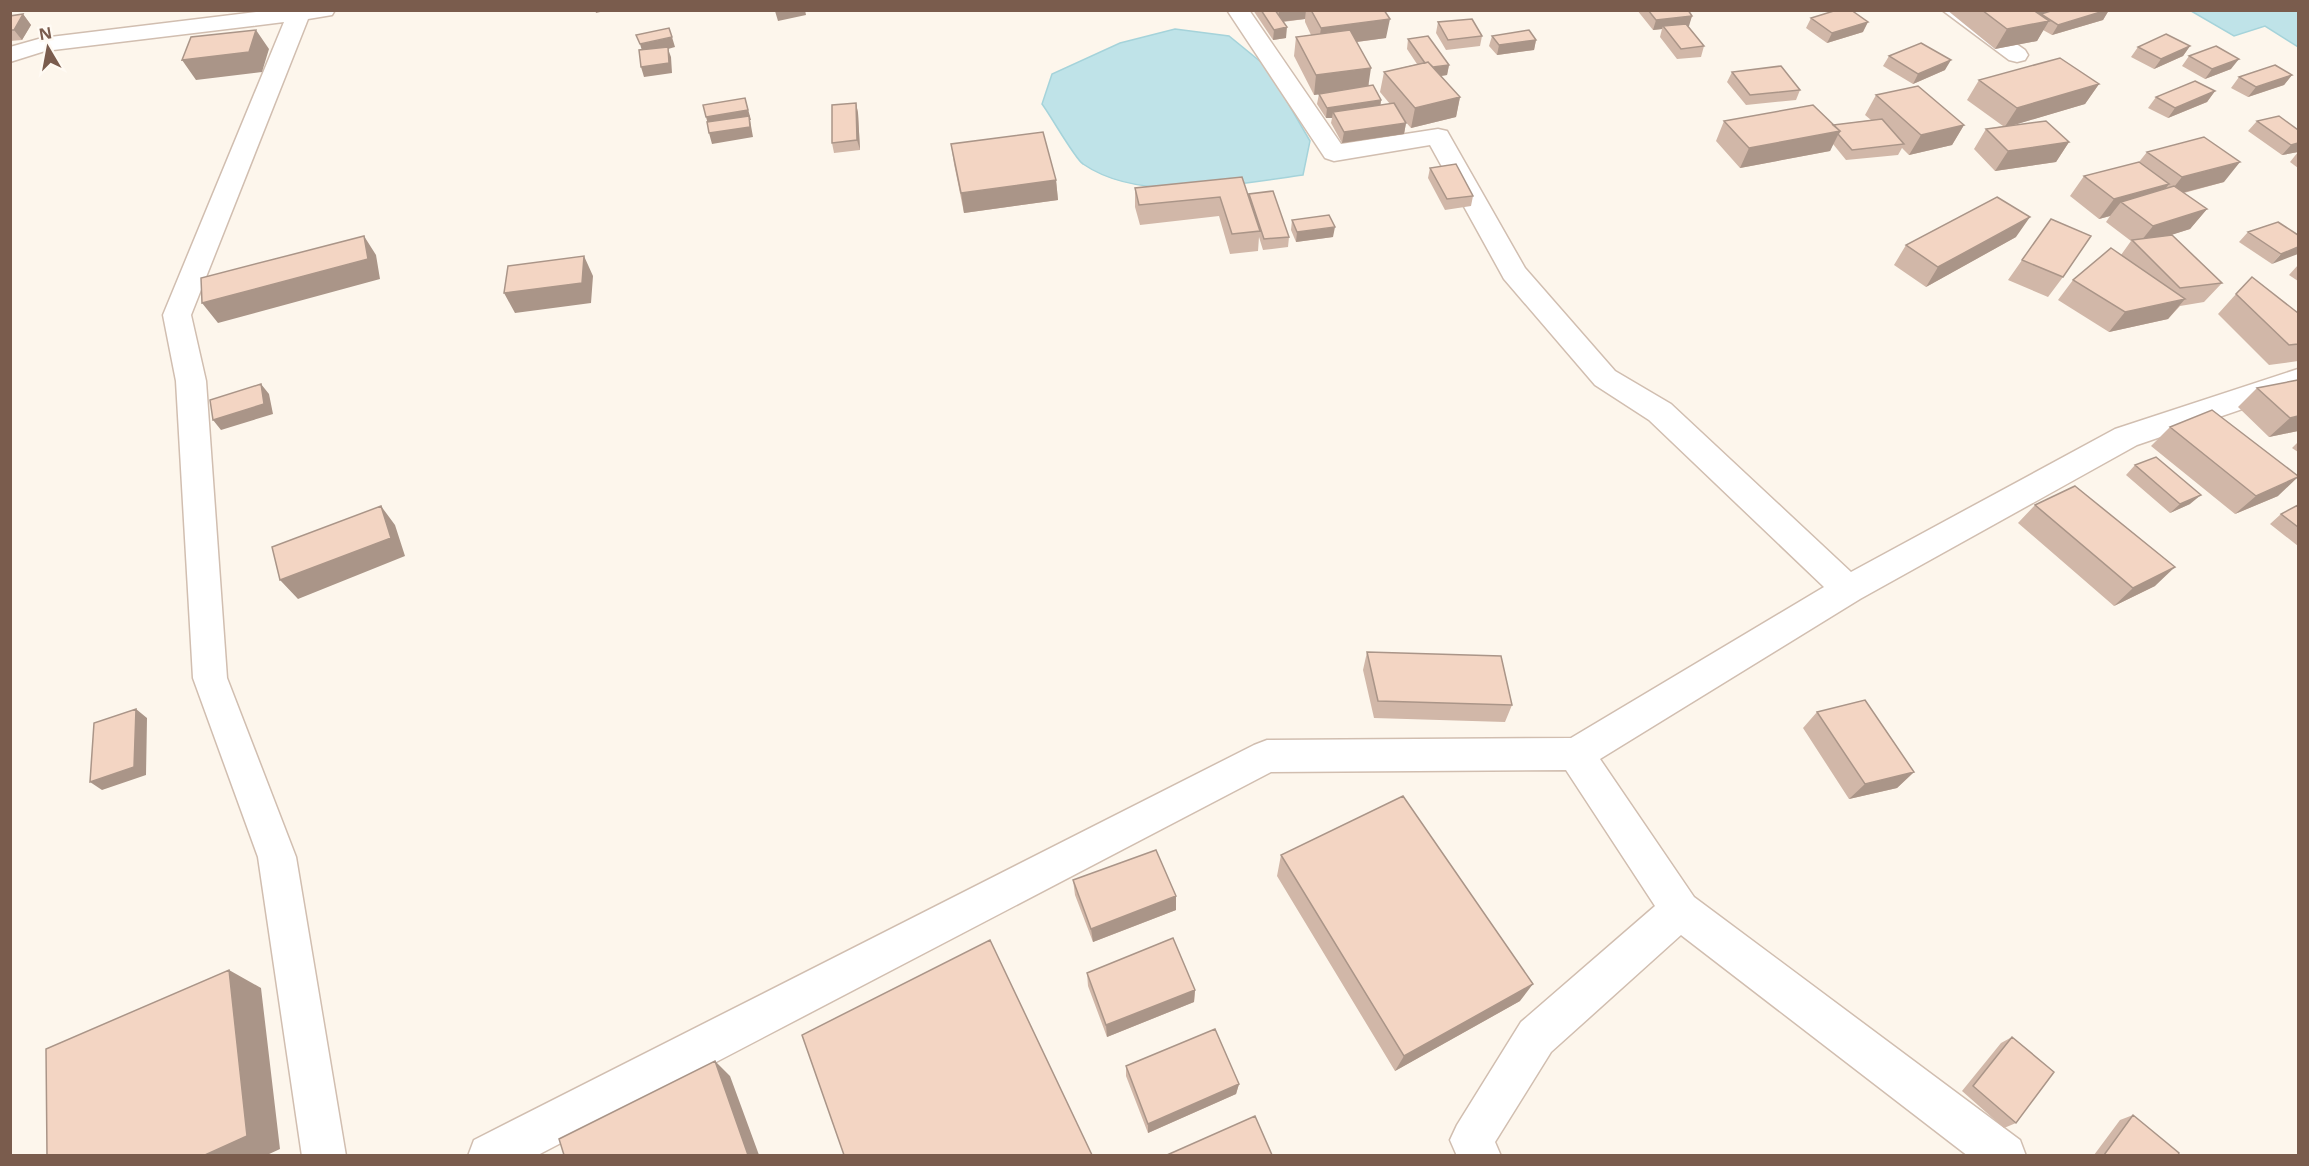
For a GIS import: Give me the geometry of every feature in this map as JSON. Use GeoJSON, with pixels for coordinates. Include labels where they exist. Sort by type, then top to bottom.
{"type":"FeatureCollection","features":[{"type":"Feature","properties":{"kind":"street"},"geometry":{"type":"LineString","coordinates":[[1238,10],[1334,153],[1438,136],[1514,273],[1605,378],[1660,412],[1848,589]]}},
{"type":"Feature","properties":{"kind":"street"},"geometry":{"type":"LineString","coordinates":[[1953,10],[2017,55]]}},
{"type":"Feature","properties":{"kind":"street"},"geometry":{"type":"LineString","coordinates":[[10,56],[42,45],[312,12]]}},
{"type":"Feature","properties":{"kind":"street"},"geometry":{"type":"LineString","coordinates":[[312,12],[177,315],[191,381],[210,678],[277,857],[324,1155]]}},
{"type":"Feature","properties":{"kind":"street"},"geometry":{"type":"LineString","coordinates":[[490,1155],[1267,756],[1576,754],[1848,589],[2126,437],[2298,379]]}},
{"type":"Feature","properties":{"kind":"street"},"geometry":{"type":"LineString","coordinates":[[1576,754],[1680,910],[2004,1155]]}},
{"type":"Feature","properties":{"kind":"street"},"geometry":{"type":"LineString","coordinates":[[1479,1155],[1473,1140],[1536,1037],[1680,910]]}},
{"type":"Feature","properties":{"kind":"water"},"geometry":{"type":"Polygon","coordinates":[[[2191,11],[2298,11],[2298,47],[2265,26],[2234,36],[2191,11]]]}},
{"type":"Feature","properties":{"kind":"water"},"geometry":{"type":"Polygon","coordinates":[[[1175,29],[1229,36],[1267,67],[1310,141],[1303,175],[1220,186],[1161,187],[1133,184],[1106,176],[1079,160],[1042,104],[1052,74],[1120,43],[1175,29]]]}},
{"type":"Feature","properties":{"kind":"building"},"geometry":{"type":"Polygon","coordinates":[[[1261,10],[1275,10],[1287,27],[1274,30],[1261,10]]]}},
{"type":"Feature","properties":{"kind":"building"},"geometry":{"type":"Polygon","coordinates":[[[1311,10],[1384,10],[1390,19],[1321,28],[1311,10]]]}},
{"type":"Feature","properties":{"kind":"building"},"geometry":{"type":"Polygon","coordinates":[[[1648,10],[1688,10],[1692,16],[1656,20],[1648,10]]]}},
{"type":"Feature","properties":{"kind":"building"},"geometry":{"type":"Polygon","coordinates":[[[1837,10],[1851,10],[1868,22],[1832,33],[1811,18],[1837,10]]]}},
{"type":"Feature","properties":{"kind":"building"},"geometry":{"type":"Polygon","coordinates":[[[1982,10],[2033,10],[2049,21],[2007,29],[1982,10]]]}},
{"type":"Feature","properties":{"kind":"building"},"geometry":{"type":"Polygon","coordinates":[[[2054,10],[2107,10],[2058,25],[2041,14],[2054,10]]]}},
{"type":"Feature","properties":{"kind":"building"},"geometry":{"type":"Polygon","coordinates":[[[23,14],[14,30],[10,30],[10,16],[23,14]]]}},
{"type":"Feature","properties":{"kind":"building"},"geometry":{"type":"Polygon","coordinates":[[[1472,19],[1482,36],[1448,40],[1438,22],[1472,19]]]}},
{"type":"Feature","properties":{"kind":"building"},"geometry":{"type":"Polygon","coordinates":[[[1686,24],[1704,46],[1681,49],[1663,26],[1686,24]]]}},
{"type":"Feature","properties":{"kind":"building"},"geometry":{"type":"Polygon","coordinates":[[[669,28],[672,37],[640,44],[636,35],[669,28]]]}},
{"type":"Feature","properties":{"kind":"building"},"geometry":{"type":"Polygon","coordinates":[[[256,30],[249,52],[182,60],[191,37],[256,30]]]}},
{"type":"Feature","properties":{"kind":"building"},"geometry":{"type":"Polygon","coordinates":[[[1350,30],[1371,68],[1316,75],[1296,37],[1350,30]]]}},
{"type":"Feature","properties":{"kind":"building"},"geometry":{"type":"Polygon","coordinates":[[[1529,30],[1536,40],[1499,45],[1492,36],[1529,30]]]}},
{"type":"Feature","properties":{"kind":"building"},"geometry":{"type":"Polygon","coordinates":[[[2166,34],[2190,46],[2161,59],[2138,47],[2166,34]]]}},
{"type":"Feature","properties":{"kind":"building"},"geometry":{"type":"Polygon","coordinates":[[[1428,36],[1449,65],[1433,67],[1428,62],[1425,63],[1408,39],[1428,36]]]}},
{"type":"Feature","properties":{"kind":"building"},"geometry":{"type":"Polygon","coordinates":[[[1921,43],[1951,60],[1918,74],[1889,56],[1921,43]]]}},
{"type":"Feature","properties":{"kind":"building"},"geometry":{"type":"Polygon","coordinates":[[[2216,46],[2239,59],[2212,69],[2189,56],[2216,46]]]}},
{"type":"Feature","properties":{"kind":"building"},"geometry":{"type":"Polygon","coordinates":[[[668,47],[669,63],[641,67],[639,50],[668,47]]]}},
{"type":"Feature","properties":{"kind":"building"},"geometry":{"type":"Polygon","coordinates":[[[2060,58],[2099,84],[2017,108],[1979,80],[2060,58]]]}},
{"type":"Feature","properties":{"kind":"building"},"geometry":{"type":"Polygon","coordinates":[[[1428,62],[1460,97],[1415,108],[1384,72],[1428,62]]]}},
{"type":"Feature","properties":{"kind":"building"},"geometry":{"type":"Polygon","coordinates":[[[2275,65],[2292,75],[2256,87],[2239,77],[2275,65]]]}},
{"type":"Feature","properties":{"kind":"building"},"geometry":{"type":"Polygon","coordinates":[[[1781,66],[1800,90],[1750,95],[1732,72],[1781,66]]]}},
{"type":"Feature","properties":{"kind":"building"},"geometry":{"type":"Polygon","coordinates":[[[2195,81],[2215,91],[2175,108],[2156,97],[2195,81]]]}},
{"type":"Feature","properties":{"kind":"building"},"geometry":{"type":"Polygon","coordinates":[[[1373,85],[1381,100],[1327,108],[1319,94],[1373,85]]]}},
{"type":"Feature","properties":{"kind":"building"},"geometry":{"type":"Polygon","coordinates":[[[1918,86],[1964,125],[1921,135],[1876,95],[1918,86]]]}},
{"type":"Feature","properties":{"kind":"building"},"geometry":{"type":"Polygon","coordinates":[[[745,98],[748,110],[706,117],[703,105],[745,98]]]}},
{"type":"Feature","properties":{"kind":"building"},"geometry":{"type":"Polygon","coordinates":[[[856,103],[857,140],[832,143],[832,105],[856,103]]]}},
{"type":"Feature","properties":{"kind":"building"},"geometry":{"type":"Polygon","coordinates":[[[1394,103],[1406,123],[1344,132],[1333,112],[1394,103]]]}},
{"type":"Feature","properties":{"kind":"building"},"geometry":{"type":"Polygon","coordinates":[[[1813,105],[1840,131],[1749,148],[1724,121],[1813,105]]]}},
{"type":"Feature","properties":{"kind":"building"},"geometry":{"type":"Polygon","coordinates":[[[749,116],[750,127],[709,133],[707,122],[749,116]]]}},
{"type":"Feature","properties":{"kind":"building"},"geometry":{"type":"Polygon","coordinates":[[[2279,116],[2298,130],[2298,143],[2291,145],[2257,121],[2279,116]]]}},
{"type":"Feature","properties":{"kind":"building"},"geometry":{"type":"Polygon","coordinates":[[[1882,119],[1904,144],[1852,150],[1838,134],[1840,131],[1833,125],[1882,119]]]}},
{"type":"Feature","properties":{"kind":"building"},"geometry":{"type":"Polygon","coordinates":[[[2046,121],[2069,142],[2008,151],[1986,129],[2046,121]]]}},
{"type":"Feature","properties":{"kind":"building"},"geometry":{"type":"Polygon","coordinates":[[[1043,132],[1056,180],[961,193],[951,144],[1043,132]]]}},
{"type":"Feature","properties":{"kind":"building"},"geometry":{"type":"Polygon","coordinates":[[[2204,137],[2240,162],[2182,177],[2147,152],[2204,137]]]}},
{"type":"Feature","properties":{"kind":"building"},"geometry":{"type":"Polygon","coordinates":[[[2139,162],[2169,184],[2114,199],[2084,176],[2139,162]]]}},
{"type":"Feature","properties":{"kind":"building"},"geometry":{"type":"Polygon","coordinates":[[[1456,164],[1473,196],[1447,199],[1430,168],[1456,164]]]}},
{"type":"Feature","properties":{"kind":"building"},"geometry":{"type":"Polygon","coordinates":[[[1242,177],[1260,231],[1232,234],[1220,197],[1139,205],[1135,188],[1242,177]]]}},
{"type":"Feature","properties":{"kind":"building"},"geometry":{"type":"Polygon","coordinates":[[[2174,186],[2207,209],[2153,226],[2121,202],[2174,186]]]}},
{"type":"Feature","properties":{"kind":"building"},"geometry":{"type":"Polygon","coordinates":[[[1273,191],[1289,237],[1264,239],[1249,194],[1273,191]]]}},
{"type":"Feature","properties":{"kind":"building"},"geometry":{"type":"Polygon","coordinates":[[[1997,197],[2030,217],[1938,267],[1906,245],[1997,197]]]}},
{"type":"Feature","properties":{"kind":"building"},"geometry":{"type":"Polygon","coordinates":[[[1329,215],[1335,227],[1297,232],[1292,220],[1329,215]]]}},
{"type":"Feature","properties":{"kind":"building"},"geometry":{"type":"Polygon","coordinates":[[[2051,219],[2091,236],[2063,277],[2022,260],[2051,219]]]}},
{"type":"Feature","properties":{"kind":"building"},"geometry":{"type":"Polygon","coordinates":[[[2278,222],[2298,235],[2298,247],[2281,254],[2248,232],[2278,222]]]}},
{"type":"Feature","properties":{"kind":"building"},"geometry":{"type":"Polygon","coordinates":[[[2172,235],[2222,283],[2180,288],[2132,240],[2172,235]]]}},
{"type":"Feature","properties":{"kind":"building"},"geometry":{"type":"Polygon","coordinates":[[[364,236],[368,259],[202,303],[201,278],[364,236]]]}},
{"type":"Feature","properties":{"kind":"building"},"geometry":{"type":"Polygon","coordinates":[[[2111,248],[2185,299],[2125,312],[2073,280],[2111,248]]]}},
{"type":"Feature","properties":{"kind":"building"},"geometry":{"type":"Polygon","coordinates":[[[584,256],[582,283],[504,293],[508,266],[584,256]]]}},
{"type":"Feature","properties":{"kind":"building"},"geometry":{"type":"Polygon","coordinates":[[[2252,277],[2298,313],[2298,344],[2289,345],[2236,294],[2252,277]]]}},
{"type":"Feature","properties":{"kind":"building"},"geometry":{"type":"Polygon","coordinates":[[[2298,380],[2298,416],[2290,418],[2257,388],[2298,380]]]}},
{"type":"Feature","properties":{"kind":"building"},"geometry":{"type":"Polygon","coordinates":[[[261,384],[264,404],[213,420],[210,400],[261,384]]]}},
{"type":"Feature","properties":{"kind":"building"},"geometry":{"type":"Polygon","coordinates":[[[2212,410],[2298,477],[2256,496],[2170,427],[2212,410]]]}},
{"type":"Feature","properties":{"kind":"building"},"geometry":{"type":"Polygon","coordinates":[[[2156,457],[2201,495],[2180,504],[2135,465],[2156,457]]]}},
{"type":"Feature","properties":{"kind":"building"},"geometry":{"type":"Polygon","coordinates":[[[2075,486],[2175,567],[2133,588],[2035,505],[2075,486]]]}},
{"type":"Feature","properties":{"kind":"building"},"geometry":{"type":"Polygon","coordinates":[[[2298,505],[2298,527],[2281,514],[2298,505]]]}},
{"type":"Feature","properties":{"kind":"building"},"geometry":{"type":"Polygon","coordinates":[[[381,506],[391,538],[280,580],[272,547],[381,506]]]}},
{"type":"Feature","properties":{"kind":"building"},"geometry":{"type":"Polygon","coordinates":[[[1367,652],[1501,656],[1512,705],[1378,701],[1367,652]]]}},
{"type":"Feature","properties":{"kind":"building"},"geometry":{"type":"Polygon","coordinates":[[[1865,700],[1914,772],[1865,784],[1817,712],[1865,700]]]}},
{"type":"Feature","properties":{"kind":"building"},"geometry":{"type":"Polygon","coordinates":[[[136,709],[134,767],[90,782],[94,723],[136,709]]]}},
{"type":"Feature","properties":{"kind":"building"},"geometry":{"type":"Polygon","coordinates":[[[1403,796],[1533,984],[1404,1056],[1281,855],[1403,796]]]}},
{"type":"Feature","properties":{"kind":"building"},"geometry":{"type":"Polygon","coordinates":[[[1156,850],[1176,896],[1091,929],[1073,880],[1156,850]]]}},
{"type":"Feature","properties":{"kind":"building"},"geometry":{"type":"Polygon","coordinates":[[[1173,938],[1195,990],[1106,1025],[1087,973],[1173,938]]]}},
{"type":"Feature","properties":{"kind":"building"},"geometry":{"type":"Polygon","coordinates":[[[990,940],[1092,1155],[844,1155],[802,1035],[990,940]]]}},
{"type":"Feature","properties":{"kind":"building"},"geometry":{"type":"Polygon","coordinates":[[[229,970],[247,1136],[205,1155],[47,1155],[46,1049],[229,970]]]}},
{"type":"Feature","properties":{"kind":"building"},"geometry":{"type":"Polygon","coordinates":[[[1215,1029],[1239,1084],[1148,1124],[1126,1066],[1215,1029]]]}},
{"type":"Feature","properties":{"kind":"building"},"geometry":{"type":"Polygon","coordinates":[[[2012,1037],[2054,1072],[2016,1123],[1973,1086],[2012,1037]]]}},
{"type":"Feature","properties":{"kind":"building"},"geometry":{"type":"Polygon","coordinates":[[[715,1061],[748,1155],[564,1155],[559,1139],[715,1061]]]}},
{"type":"Feature","properties":{"kind":"building"},"geometry":{"type":"Polygon","coordinates":[[[2133,1115],[2179,1153],[2178,1155],[2104,1155],[2133,1115]]]}},
{"type":"Feature","properties":{"kind":"building"},"geometry":{"type":"Polygon","coordinates":[[[1255,1116],[1272,1155],[1167,1155],[1255,1116]]]}}]}
